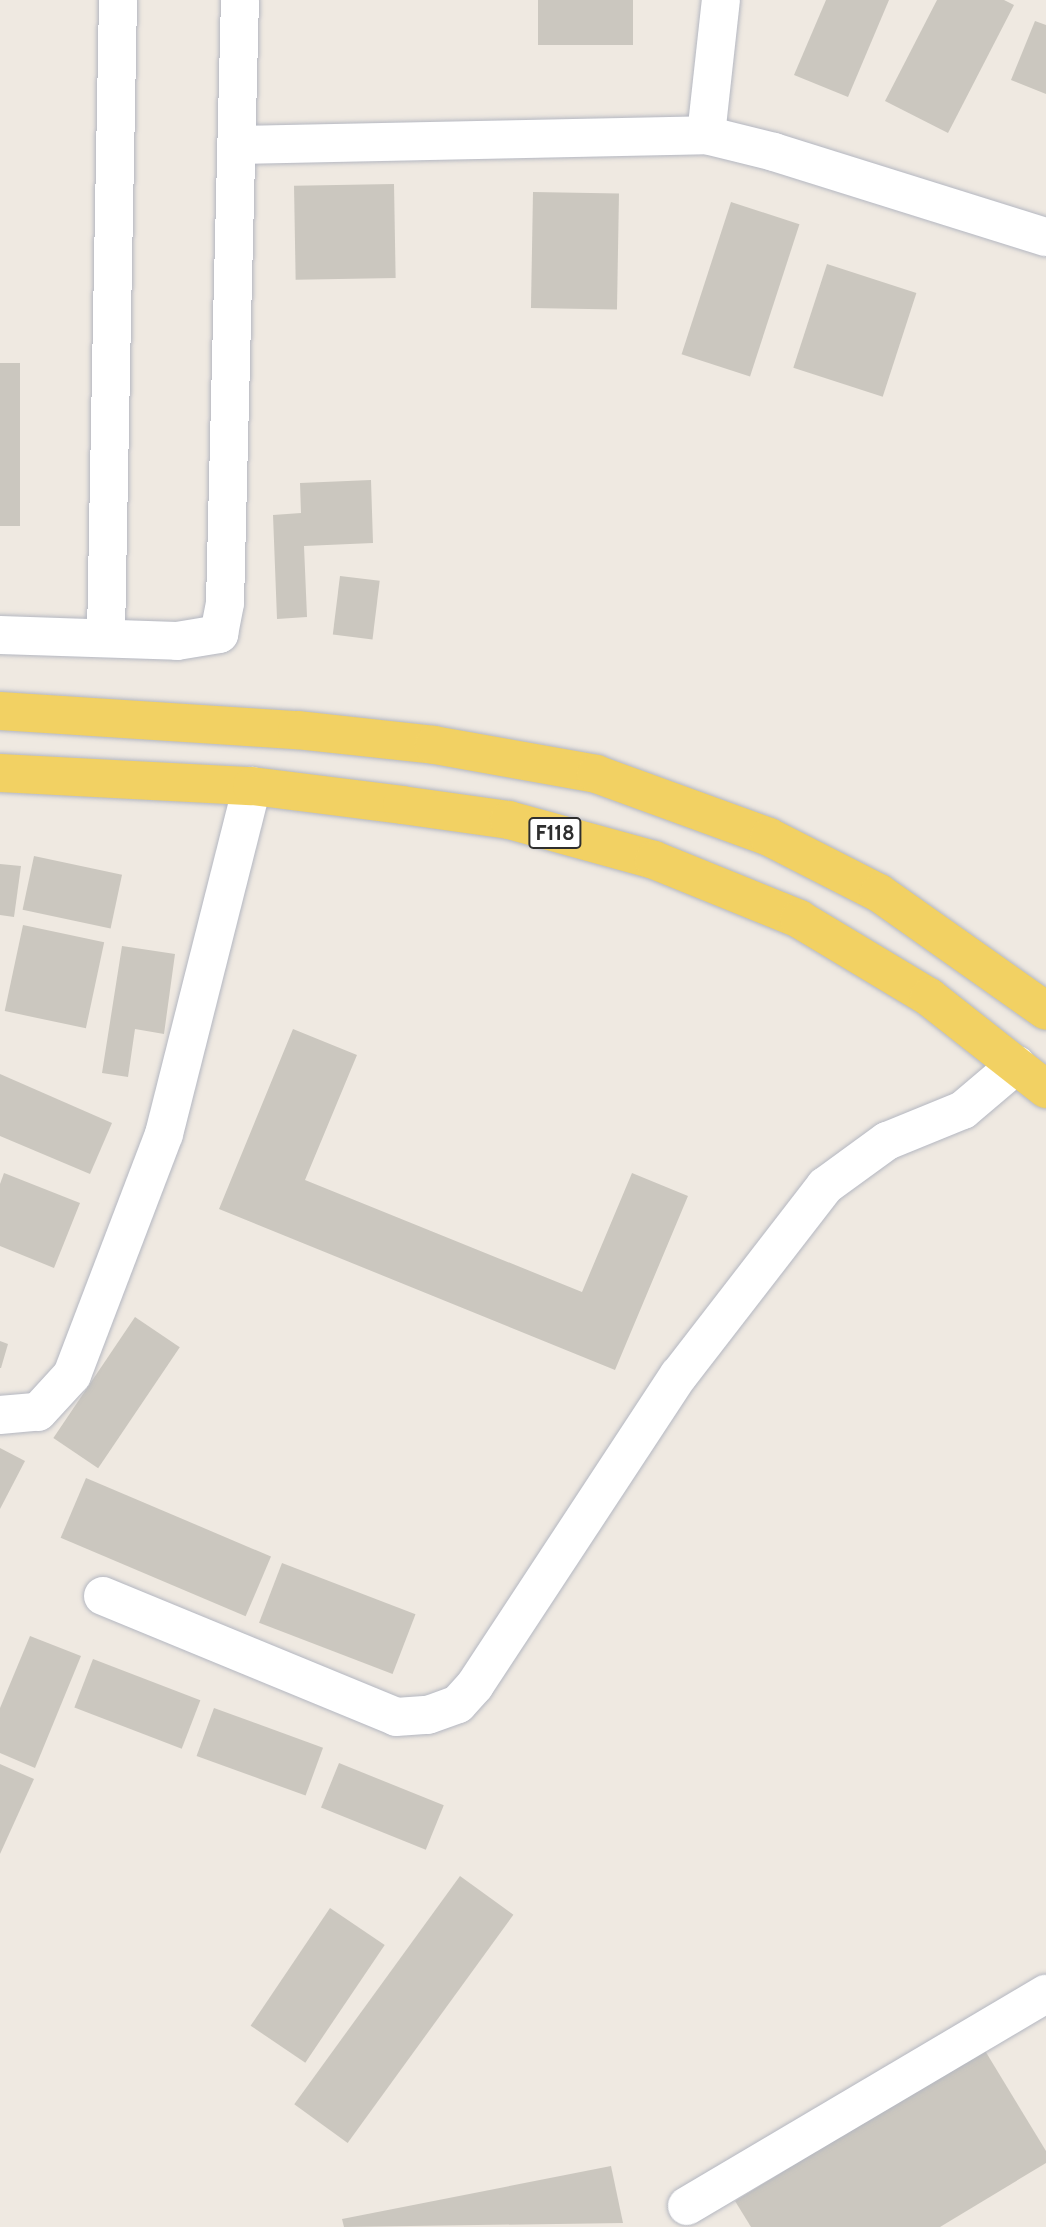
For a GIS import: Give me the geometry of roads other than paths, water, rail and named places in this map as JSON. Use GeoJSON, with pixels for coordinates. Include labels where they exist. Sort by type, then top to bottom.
{"type":"FeatureCollection","features":[{"type":"Feature","properties":{"kind":"main road"},"geometry":{"type":"LineString","coordinates":[[0,711],[310,731],[434,745],[596,774],[769,837],[879,893],[1046,1011]]}},
{"type":"Feature","properties":{"kind":"main road","name":"F118"},"geometry":{"type":"LineString","coordinates":[[0,773],[252,786],[509,820],[654,860],[799,919],[929,997],[1046,1089]]}},
{"type":"Feature","properties":{"kind":"street"},"geometry":{"type":"LineString","coordinates":[[106,636],[118,0]]}},
{"type":"Feature","properties":{"kind":"street"},"geometry":{"type":"LineString","coordinates":[[0,635],[205,639],[219,634],[222,624],[238,145],[240,0]]}},
{"type":"Feature","properties":{"kind":"street"},"geometry":{"type":"LineString","coordinates":[[706,135],[720,0]]}},
{"type":"Feature","properties":{"kind":"street"},"geometry":{"type":"LineString","coordinates":[[238,145],[706,135],[801,160],[1046,237]]}},
{"type":"Feature","properties":{"kind":"street"},"geometry":{"type":"LineString","coordinates":[[0,1415],[38,1412],[72,1375],[164,1134],[252,786]]}},
{"type":"Feature","properties":{"kind":"street"},"geometry":{"type":"LineString","coordinates":[[103,1596],[396,1717],[428,1715],[458,1704],[475,1685],[679,1375],[825,1186],[887,1141],[963,1110],[1016,1065]]}},
{"type":"Feature","properties":{"kind":"street"},"geometry":{"type":"LineString","coordinates":[[687,2206],[1046,1994]]}}]}
